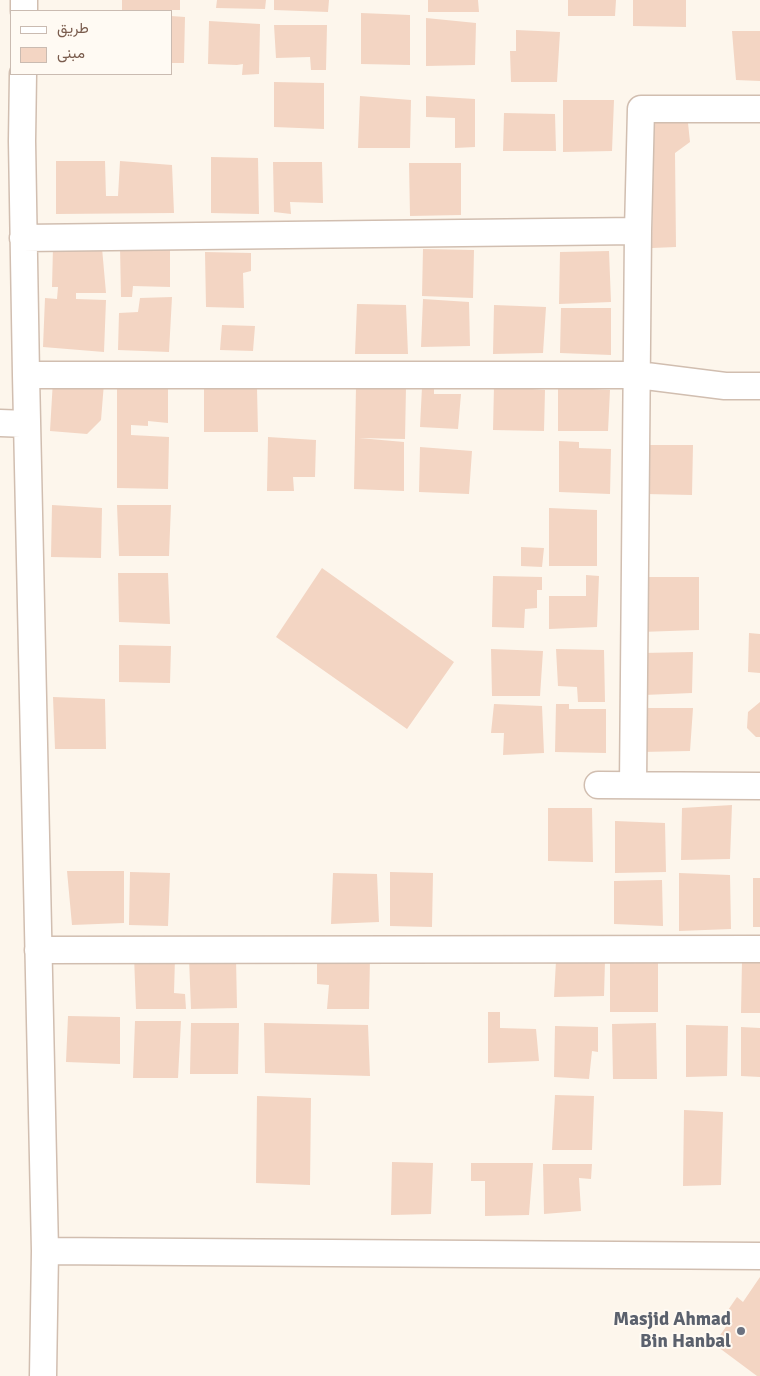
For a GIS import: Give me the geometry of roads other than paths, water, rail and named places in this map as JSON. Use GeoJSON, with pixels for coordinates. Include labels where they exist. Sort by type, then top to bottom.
{"type":"FeatureCollection","features":[{"type":"Feature","properties":{"kind":"street"},"geometry":{"type":"LineString","coordinates":[[23,75],[11,140],[24,238],[45,1251],[43,1376]]}},
{"type":"Feature","properties":{"kind":"street"},"geometry":{"type":"LineString","coordinates":[[634,785],[640,109],[760,109]]}},
{"type":"Feature","properties":{"kind":"street"},"geometry":{"type":"LineString","coordinates":[[24,238],[638,231]]}},
{"type":"Feature","properties":{"kind":"street"},"geometry":{"type":"LineString","coordinates":[[26,375],[638,375],[725,386],[760,386]]}},
{"type":"Feature","properties":{"kind":"street"},"geometry":{"type":"LineString","coordinates":[[0,423],[27,424]]}},
{"type":"Feature","properties":{"kind":"street"},"geometry":{"type":"LineString","coordinates":[[598,785],[760,786]]}},
{"type":"Feature","properties":{"kind":"street"},"geometry":{"type":"LineString","coordinates":[[38,950],[760,949]]}},
{"type":"Feature","properties":{"kind":"street"},"geometry":{"type":"LineString","coordinates":[[45,1251],[760,1256]]}},
{"type":"Feature","properties":{"kind":"place","name":"Masjid Ahmad Bin Hanbal"},"geometry":{"type":"Point","coordinates":[741,1331]}}]}
